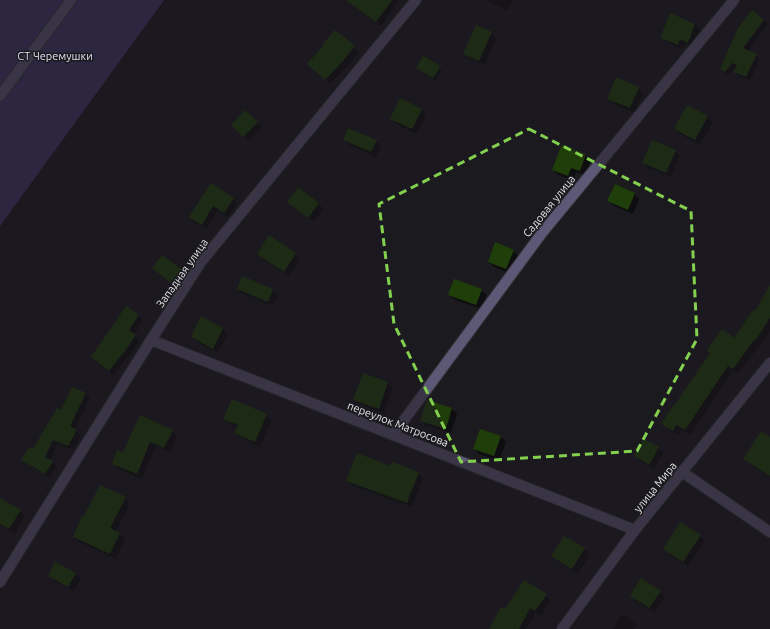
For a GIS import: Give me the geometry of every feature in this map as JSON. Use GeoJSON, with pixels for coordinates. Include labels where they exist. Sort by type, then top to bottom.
{"type":"FeatureCollection","features":[{"type":"Feature","properties":{"kind":"street"},"geometry":{"type":"LineString","coordinates":[[0,96],[71,0]]}},
{"type":"Feature","properties":{"kind":"street","name":"Западная улица"},"geometry":{"type":"LineString","coordinates":[[0,582],[201,262],[416,0]]}},
{"type":"Feature","properties":{"kind":"street","name":"Садовая улица"},"geometry":{"type":"LineString","coordinates":[[393,435],[542,233],[734,0]]}},
{"type":"Feature","properties":{"kind":"street","name":"переулок Матросова"},"geometry":{"type":"LineString","coordinates":[[151,340],[635,530]]}},
{"type":"Feature","properties":{"kind":"street","name":"улица Мира"},"geometry":{"type":"LineString","coordinates":[[562,629],[635,530],[770,363]]}},
{"type":"Feature","properties":{"kind":"street"},"geometry":{"type":"LineString","coordinates":[[682,472],[770,532]]}},
{"type":"Feature","properties":{"kind":"highlighted area"},"geometry":{"type":"Polygon","coordinates":[[[529,129],[691,211],[697,339],[637,451],[461,462],[394,324],[379,204],[529,129]]]}},
{"type":"Feature","properties":{"kind":"green space","name":"СТ Черемушки"},"geometry":{"type":"Polygon","coordinates":[[[0,0],[164,0],[0,226],[0,0]]]}},
{"type":"Feature","properties":{"kind":"building"},"geometry":{"type":"Polygon","coordinates":[[[346,0],[392,0],[376,22],[346,0]]]}},
{"type":"Feature","properties":{"kind":"building"},"geometry":{"type":"Polygon","coordinates":[[[752,10],[764,20],[743,48],[757,54],[746,77],[734,72],[737,65],[732,63],[725,72],[720,69],[738,28],[752,10]]]}},
{"type":"Feature","properties":{"kind":"building"},"geometry":{"type":"Polygon","coordinates":[[[670,13],[695,24],[688,43],[680,39],[678,45],[660,38],[670,13]]]}},
{"type":"Feature","properties":{"kind":"building"},"geometry":{"type":"Polygon","coordinates":[[[476,25],[492,32],[479,61],[463,54],[476,25]]]}},
{"type":"Feature","properties":{"kind":"building"},"geometry":{"type":"Polygon","coordinates":[[[335,30],[355,46],[325,80],[307,64],[335,30]]]}},
{"type":"Feature","properties":{"kind":"building"},"geometry":{"type":"Polygon","coordinates":[[[423,56],[441,66],[433,78],[416,68],[423,56]]]}},
{"type":"Feature","properties":{"kind":"building"},"geometry":{"type":"Polygon","coordinates":[[[616,77],[639,87],[630,108],[607,99],[616,77]]]}},
{"type":"Feature","properties":{"kind":"building"},"geometry":{"type":"Polygon","coordinates":[[[400,98],[422,109],[412,129],[390,119],[400,98]]]}},
{"type":"Feature","properties":{"kind":"building"},"geometry":{"type":"Polygon","coordinates":[[[687,105],[708,116],[695,140],[674,129],[687,105]]]}},
{"type":"Feature","properties":{"kind":"building"},"geometry":{"type":"Polygon","coordinates":[[[245,110],[258,122],[243,137],[231,125],[245,110]]]}},
{"type":"Feature","properties":{"kind":"building"},"geometry":{"type":"Polygon","coordinates":[[[348,128],[377,140],[371,152],[343,140],[348,128]]]}},
{"type":"Feature","properties":{"kind":"building"},"geometry":{"type":"Polygon","coordinates":[[[652,140],[676,150],[666,173],[642,163],[652,140]]]}},
{"type":"Feature","properties":{"kind":"building"},"geometry":{"type":"Polygon","coordinates":[[[562,144],[586,154],[580,171],[571,168],[568,176],[552,170],[562,144]]]}},
{"type":"Feature","properties":{"kind":"building"},"geometry":{"type":"Polygon","coordinates":[[[211,183],[234,198],[224,213],[213,206],[202,225],[189,217],[211,183]]]}},
{"type":"Feature","properties":{"kind":"building"},"geometry":{"type":"Polygon","coordinates":[[[615,184],[635,193],[628,210],[607,201],[615,184]]]}},
{"type":"Feature","properties":{"kind":"building"},"geometry":{"type":"Polygon","coordinates":[[[298,187],[319,203],[308,218],[287,202],[298,187]]]}},
{"type":"Feature","properties":{"kind":"building"},"geometry":{"type":"Polygon","coordinates":[[[269,235],[296,253],[284,272],[257,254],[269,235]]]}},
{"type":"Feature","properties":{"kind":"building"},"geometry":{"type":"Polygon","coordinates":[[[495,242],[514,250],[506,269],[488,262],[495,242]]]}},
{"type":"Feature","properties":{"kind":"building"},"geometry":{"type":"Polygon","coordinates":[[[162,255],[181,269],[171,283],[152,268],[162,255]]]}},
{"type":"Feature","properties":{"kind":"building"},"geometry":{"type":"Polygon","coordinates":[[[242,276],[273,289],[268,302],[237,289],[242,276]]]}},
{"type":"Feature","properties":{"kind":"building"},"geometry":{"type":"Polygon","coordinates":[[[454,279],[482,289],[476,305],[448,295],[454,279]]]}},
{"type":"Feature","properties":{"kind":"building"},"geometry":{"type":"Polygon","coordinates":[[[770,285],[770,318],[755,341],[754,340],[733,369],[728,366],[685,430],[676,425],[673,431],[661,424],[710,353],[707,350],[722,329],[734,338],[753,310],[755,311],[770,285]]]}},
{"type":"Feature","properties":{"kind":"building"},"geometry":{"type":"Polygon","coordinates":[[[126,306],[139,315],[129,330],[136,335],[109,371],[91,357],[126,306]]]}},
{"type":"Feature","properties":{"kind":"building"},"geometry":{"type":"Polygon","coordinates":[[[201,316],[223,328],[213,349],[191,337],[201,316]]]}},
{"type":"Feature","properties":{"kind":"building"},"geometry":{"type":"Polygon","coordinates":[[[363,373],[388,382],[379,409],[353,400],[363,373]]]}},
{"type":"Feature","properties":{"kind":"building"},"geometry":{"type":"Polygon","coordinates":[[[72,387],[86,393],[70,426],[77,430],[68,446],[53,440],[45,457],[53,461],[45,474],[21,460],[29,447],[33,449],[57,408],[61,410],[72,387]]]}},
{"type":"Feature","properties":{"kind":"building"},"geometry":{"type":"Polygon","coordinates":[[[232,399],[267,414],[255,442],[234,433],[238,425],[223,419],[232,399]]]}},
{"type":"Feature","properties":{"kind":"building"},"geometry":{"type":"Polygon","coordinates":[[[427,400],[452,408],[446,429],[420,421],[427,400]]]}},
{"type":"Feature","properties":{"kind":"building"},"geometry":{"type":"Polygon","coordinates":[[[140,415],[173,430],[164,448],[150,442],[137,474],[112,464],[117,450],[123,452],[140,415]]]}},
{"type":"Feature","properties":{"kind":"building"},"geometry":{"type":"Polygon","coordinates":[[[480,429],[501,436],[494,456],[473,449],[480,429]]]}},
{"type":"Feature","properties":{"kind":"building"},"geometry":{"type":"Polygon","coordinates":[[[761,431],[770,437],[770,476],[743,459],[761,431]]]}},
{"type":"Feature","properties":{"kind":"building"},"geometry":{"type":"Polygon","coordinates":[[[644,439],[659,447],[649,465],[634,456],[644,439]]]}},
{"type":"Feature","properties":{"kind":"building"},"geometry":{"type":"Polygon","coordinates":[[[357,453],[390,466],[392,462],[419,472],[407,503],[346,481],[357,453]]]}},
{"type":"Feature","properties":{"kind":"building"},"geometry":{"type":"Polygon","coordinates":[[[100,485],[126,497],[110,528],[120,533],[110,554],[73,537],[82,516],[84,516],[100,485]]]}},
{"type":"Feature","properties":{"kind":"building"},"geometry":{"type":"Polygon","coordinates":[[[0,498],[21,510],[9,529],[0,524],[0,498]]]}},
{"type":"Feature","properties":{"kind":"building"},"geometry":{"type":"Polygon","coordinates":[[[680,522],[701,535],[683,562],[663,549],[680,522]]]}},
{"type":"Feature","properties":{"kind":"building"},"geometry":{"type":"Polygon","coordinates":[[[564,536],[585,548],[572,569],[551,556],[564,536]]]}},
{"type":"Feature","properties":{"kind":"building"},"geometry":{"type":"Polygon","coordinates":[[[55,562],[76,573],[68,587],[48,576],[55,562]]]}},
{"type":"Feature","properties":{"kind":"building"},"geometry":{"type":"Polygon","coordinates":[[[641,578],[661,591],[649,608],[630,596],[641,578]]]}},
{"type":"Feature","properties":{"kind":"building"},"geometry":{"type":"Polygon","coordinates":[[[524,580],[547,594],[535,611],[530,608],[519,629],[489,629],[501,607],[505,609],[524,580]]]}}]}
